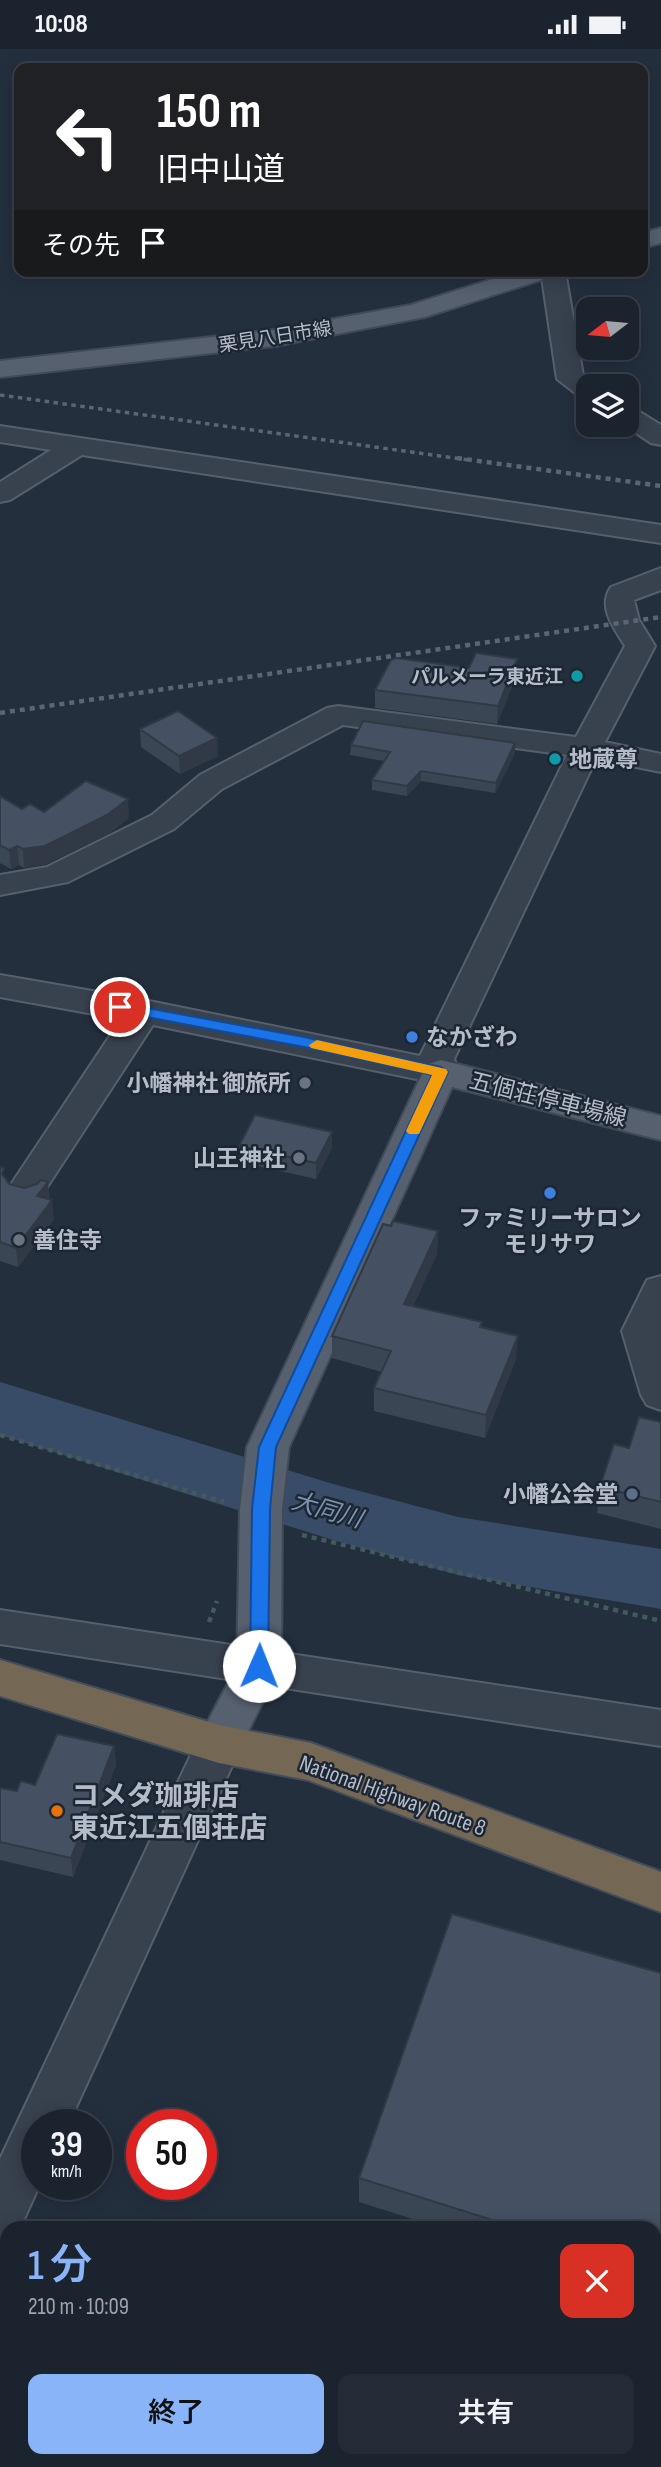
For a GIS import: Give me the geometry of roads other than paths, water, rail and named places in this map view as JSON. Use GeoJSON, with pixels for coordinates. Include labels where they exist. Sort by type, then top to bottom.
{"type":"FeatureCollection","features":[{"type":"Feature","properties":{"kind":"highway","name":"National Highway Route 8"},"geometry":{"type":"LineString","coordinates":[[0,1678],[219,1744],[312,1762],[661,1892]]}},
{"type":"Feature","properties":{"kind":"main road","name":"栗見八日市線"},"geometry":{"type":"LineString","coordinates":[[0,369],[274,338],[416,312],[525,277]]}},
{"type":"Feature","properties":{"kind":"main road","name":"五個荘停車場線"},"geometry":{"type":"LineString","coordinates":[[219,1744],[259,1666],[261,1514],[268,1447],[441,1072],[661,1128]]}},
{"type":"Feature","properties":{"kind":"street"},"geometry":{"type":"LineString","coordinates":[[554,277],[570,379],[576,383]]}},
{"type":"Feature","properties":{"kind":"street"},"geometry":{"type":"LineString","coordinates":[[639,423],[661,437]]}},
{"type":"Feature","properties":{"kind":"street"},"geometry":{"type":"LineString","coordinates":[[0,434],[661,534]]}},
{"type":"Feature","properties":{"kind":"street"},"geometry":{"type":"LineString","coordinates":[[0,494],[77,446]]}},
{"type":"Feature","properties":{"kind":"street"},"geometry":{"type":"LineString","coordinates":[[441,1072],[436,1059],[586,748],[650,645],[621,614],[618,601],[621,593],[656,582],[661,577]]}},
{"type":"Feature","properties":{"kind":"street"},"geometry":{"type":"LineString","coordinates":[[0,885],[56,875],[163,822],[211,782],[338,715],[586,748],[661,763]]}},
{"type":"Feature","properties":{"kind":"street"},"geometry":{"type":"LineString","coordinates":[[0,986],[304,1042],[441,1072]]}},
{"type":"Feature","properties":{"kind":"street"},"geometry":{"type":"LineString","coordinates":[[25,1192],[144,1011]]}},
{"type":"Feature","properties":{"kind":"street"},"geometry":{"type":"LineString","coordinates":[[661,1290],[642,1331],[661,1395]]}},
{"type":"Feature","properties":{"kind":"street"},"geometry":{"type":"LineString","coordinates":[[0,1627],[661,1728]]}},
{"type":"Feature","properties":{"kind":"street"},"geometry":{"type":"LineString","coordinates":[[49,2109],[219,1744]]}},
{"type":"Feature","properties":{"kind":"street"},"geometry":{"type":"LineString","coordinates":[[0,2215],[21,2170]]}},
{"type":"Feature","properties":{"kind":"waterway","name":"大同川"},"geometry":{"type":"LineString","coordinates":[[0,1408],[333,1512],[458,1546],[661,1579]]}},
{"type":"Feature","properties":{"kind":"railway"},"geometry":{"type":"LineString","coordinates":[[0,395],[469,460]]}},
{"type":"Feature","properties":{"kind":"railway"},"geometry":{"type":"LineString","coordinates":[[457,458],[661,486]]}},
{"type":"Feature","properties":{"kind":"railway"},"geometry":{"type":"LineString","coordinates":[[0,713],[661,617]]}},
{"type":"Feature","properties":{"kind":"place","name":"パルメーラ東近江"},"geometry":{"type":"Point","coordinates":[577,676]}},
{"type":"Feature","properties":{"kind":"place","name":"地蔵尊"},"geometry":{"type":"Point","coordinates":[555,759]}},
{"type":"Feature","properties":{"kind":"place","name":"なかざわ"},"geometry":{"type":"Point","coordinates":[412,1037]}},
{"type":"Feature","properties":{"kind":"place","name":"小幡神社 御旅所"},"geometry":{"type":"Point","coordinates":[305,1083]}},
{"type":"Feature","properties":{"kind":"place","name":"山王神社"},"geometry":{"type":"Point","coordinates":[299,1158]}},
{"type":"Feature","properties":{"kind":"place","name":"ファミリーサロン モリサワ"},"geometry":{"type":"Point","coordinates":[550,1193]}},
{"type":"Feature","properties":{"kind":"place","name":"善住寺"},"geometry":{"type":"Point","coordinates":[19,1240]}},
{"type":"Feature","properties":{"kind":"place","name":"小幡公会堂"},"geometry":{"type":"Point","coordinates":[632,1494]}},
{"type":"Feature","properties":{"kind":"place","name":"コメダ珈琲店 東近江五個荘店"},"geometry":{"type":"Point","coordinates":[57,1811]}}]}
